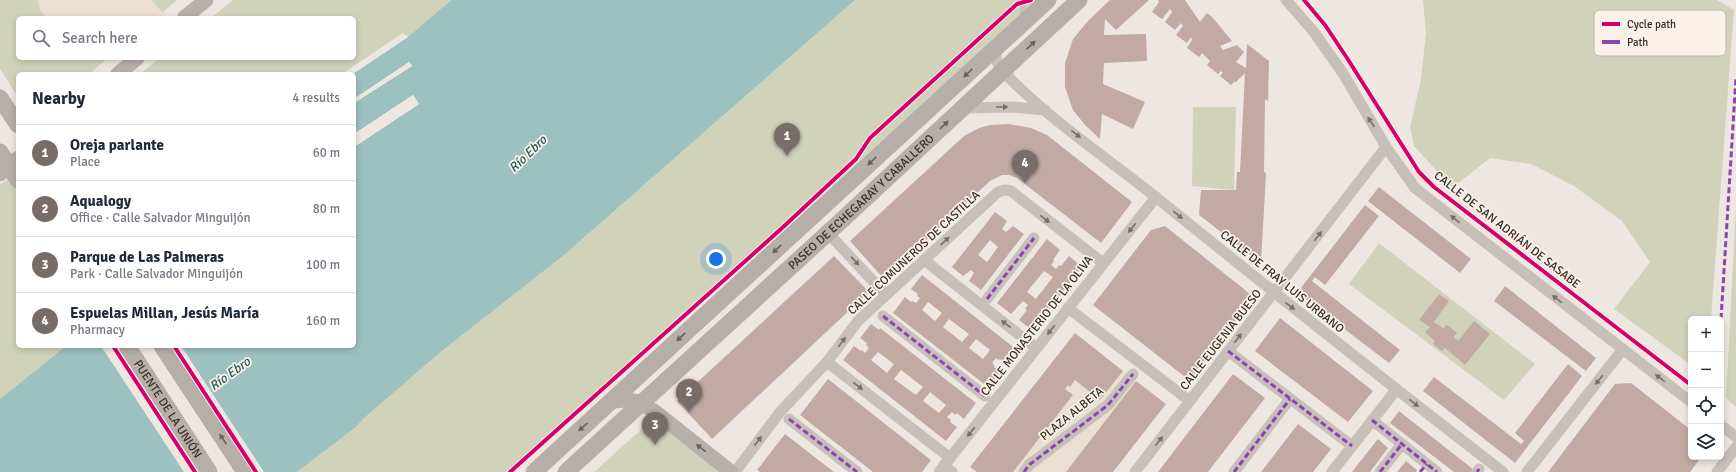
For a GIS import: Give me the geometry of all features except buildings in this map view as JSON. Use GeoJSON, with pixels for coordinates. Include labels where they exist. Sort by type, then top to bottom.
{"type":"FeatureCollection","features":[{"type":"Feature","properties":{"kind":"main road","name":"PASEO DE ECHEGARAY Y CABALLERO"},"geometry":{"type":"LineString","coordinates":[[534,472],[1048,0]]}},
{"type":"Feature","properties":{"kind":"main road","name":"PASEO DE ECHEGARAY Y CABALLERO"},"geometry":{"type":"LineString","coordinates":[[566,472],[640,402],[828,233],[1079,0]]}},
{"type":"Feature","properties":{"kind":"main road"},"geometry":{"type":"LineString","coordinates":[[3,102],[16,122]]}},
{"type":"Feature","properties":{"kind":"main road"},"geometry":{"type":"LineString","coordinates":[[0,152],[16,177]]}},
{"type":"Feature","properties":{"kind":"main road","name":"PUENTE DE LA UNIÓN"},"geometry":{"type":"LineString","coordinates":[[128,348],[209,472]]}},
{"type":"Feature","properties":{"kind":"main road"},"geometry":{"type":"LineString","coordinates":[[163,348],[245,472]]}},
{"type":"Feature","properties":{"kind":"street"},"geometry":{"type":"LineString","coordinates":[[186,16],[206,0]]}},
{"type":"Feature","properties":{"kind":"street","name":"CALLE DE SAN ADRIÁN DE SASABE"},"geometry":{"type":"LineString","coordinates":[[1286,0],[1314,32],[1344,75],[1386,147],[1415,188],[1688,400]]}},
{"type":"Feature","properties":{"kind":"street","name":"CALLE DE FRAY LUIS URBANO"},"geometry":{"type":"LineString","coordinates":[[997,47],[996,59],[1003,71],[1045,110],[1156,197],[1396,390],[1503,472]]}},
{"type":"Feature","properties":{"kind":"street"},"geometry":{"type":"LineString","coordinates":[[120,72],[135,60]]}},
{"type":"Feature","properties":{"kind":"street"},"geometry":{"type":"LineString","coordinates":[[963,108],[1014,107],[1045,110]]}},
{"type":"Feature","properties":{"kind":"street","name":"CALLE EUGENIA BUESO"},"geometry":{"type":"LineString","coordinates":[[1135,472],[1386,147]]}},
{"type":"Feature","properties":{"kind":"street"},"geometry":{"type":"LineString","coordinates":[[0,174],[16,160]]}},
{"type":"Feature","properties":{"kind":"street","name":"CALLE COMUNEROS DE CASTILLA"},"geometry":{"type":"LineString","coordinates":[[735,472],[780,412],[827,362],[858,322],[998,192],[1004,190],[1010,191],[1103,263]]}},
{"type":"Feature","properties":{"kind":"street","name":"CALLE MONASTERIO DE LA OLIVA"},"geometry":{"type":"LineString","coordinates":[[946,467],[1036,348],[1156,197]]}},
{"type":"Feature","properties":{"kind":"street"},"geometry":{"type":"LineString","coordinates":[[828,233],[886,295]]}},
{"type":"Feature","properties":{"kind":"street"},"geometry":{"type":"LineString","coordinates":[[987,298],[1034,238]]}},
{"type":"Feature","properties":{"kind":"street"},"geometry":{"type":"LineString","coordinates":[[924,260],[1036,348]]}},
{"type":"Feature","properties":{"kind":"street"},"geometry":{"type":"LineString","coordinates":[[1068,308],[1190,401]]}},
{"type":"Feature","properties":{"kind":"street"},"geometry":{"type":"LineString","coordinates":[[883,316],[985,396]]}},
{"type":"Feature","properties":{"kind":"street"},"geometry":{"type":"LineString","coordinates":[[1526,472],[1623,349]]}},
{"type":"Feature","properties":{"kind":"street"},"geometry":{"type":"LineString","coordinates":[[1228,352],[1352,446]]}},
{"type":"Feature","properties":{"kind":"street"},"geometry":{"type":"LineString","coordinates":[[827,362],[946,467]]}},
{"type":"Feature","properties":{"kind":"street","name":"PLAZA ALBETA"},"geometry":{"type":"LineString","coordinates":[[1024,472],[1029,466],[1108,405],[1133,374]]}},
{"type":"Feature","properties":{"kind":"street"},"geometry":{"type":"LineString","coordinates":[[1332,472],[1396,390]]}},
{"type":"Feature","properties":{"kind":"street"},"geometry":{"type":"LineString","coordinates":[[1234,472],[1290,399]]}},
{"type":"Feature","properties":{"kind":"street"},"geometry":{"type":"LineString","coordinates":[[612,401],[626,400],[640,402],[658,414],[731,472]]}},
{"type":"Feature","properties":{"kind":"street"},"geometry":{"type":"LineString","coordinates":[[789,419],[857,472]]}},
{"type":"Feature","properties":{"kind":"street"},"geometry":{"type":"LineString","coordinates":[[1372,420],[1402,444],[1424,468],[1437,472]]}},
{"type":"Feature","properties":{"kind":"street"},"geometry":{"type":"LineString","coordinates":[[1724,427],[1736,437]]}},
{"type":"Feature","properties":{"kind":"street"},"geometry":{"type":"LineString","coordinates":[[1380,472],[1402,444]]}},
{"type":"Feature","properties":{"kind":"street"},"geometry":{"type":"LineString","coordinates":[[1717,472],[1736,447]]}},
{"type":"Feature","properties":{"kind":"lane"},"geometry":{"type":"LineString","coordinates":[[1021,25],[1024,0]]}},
{"type":"Feature","properties":{"kind":"green space"},"geometry":{"type":"Polygon","coordinates":[[[0,0],[177,0],[158,16],[16,16],[16,60],[106,60],[91,72],[16,72],[16,94],[0,69],[0,0]]]}},
{"type":"Feature","properties":{"kind":"green space"},"geometry":{"type":"Polygon","coordinates":[[[233,0],[451,0],[408,37],[403,33],[345,72],[142,72],[158,60],[356,60],[356,16],[213,16],[233,0]]]}},
{"type":"Feature","properties":{"kind":"green space"},"geometry":{"type":"Polygon","coordinates":[[[855,0],[1035,0],[909,117],[511,472],[297,472],[356,427],[363,419],[443,350],[563,256],[855,0]]]}},
{"type":"Feature","properties":{"kind":"green space"},"geometry":{"type":"Polygon","coordinates":[[[1423,0],[1717,0],[1734,10],[1711,316],[1688,316],[1688,363],[1614,309],[1650,262],[1622,221],[1574,186],[1531,164],[1490,158],[1452,188],[1414,146],[1410,127],[1421,79],[1426,33],[1423,0]]]}},
{"type":"Feature","properties":{"kind":"green space"},"geometry":{"type":"Polygon","coordinates":[[[1193,107],[1236,107],[1234,190],[1192,186],[1193,107]]]}},
{"type":"Feature","properties":{"kind":"green space"},"geometry":{"type":"Polygon","coordinates":[[[16,173],[16,348],[64,348],[0,399],[0,185],[16,173]]]}},
{"type":"Feature","properties":{"kind":"green space"},"geometry":{"type":"Polygon","coordinates":[[[1736,206],[1736,407],[1726,398],[1736,206]]]}},
{"type":"Feature","properties":{"kind":"green space"},"geometry":{"type":"Polygon","coordinates":[[[1379,243],[1535,364],[1504,400],[1349,284],[1379,243]]]}},
{"type":"Feature","properties":{"kind":"green space"},"geometry":{"type":"Polygon","coordinates":[[[654,418],[719,472],[594,472],[654,418]]]}},
{"type":"Feature","properties":{"kind":"shaded area"},"geometry":{"type":"Polygon","coordinates":[[[38,0],[152,0],[165,16],[44,16],[40,10],[38,0]]]}},
{"type":"Feature","properties":{"kind":"shaded area"},"geometry":{"type":"Polygon","coordinates":[[[1123,371],[1136,381],[1066,472],[1013,472],[1073,396],[1065,389],[1068,385],[1070,386],[1075,380],[1100,400],[1123,371]]]}},
{"type":"Feature","properties":{"kind":"water","name":"Río Ebro"},"geometry":{"type":"Polygon","coordinates":[[[451,0],[855,0],[563,256],[443,350],[363,419],[356,427],[297,472],[0,472],[0,399],[64,348],[356,348],[356,146],[419,104],[413,95],[356,133],[356,102],[412,66],[409,62],[356,98],[356,72],[408,37],[451,0]]]}},
{"type":"Feature","properties":{"kind":"pier"},"geometry":{"type":"Polygon","coordinates":[[[406,36],[408,37],[354,72],[352,72],[406,36]]]}},
{"type":"Feature","properties":{"kind":"pier"},"geometry":{"type":"Polygon","coordinates":[[[409,62],[412,66],[356,102],[356,98],[409,62]]]}},
{"type":"Feature","properties":{"kind":"pier"},"geometry":{"type":"Polygon","coordinates":[[[413,95],[419,104],[356,146],[356,144],[416,104],[413,98],[356,135],[356,133],[413,95]]]}},
{"type":"Feature","properties":{"kind":"pier"},"geometry":{"type":"Polygon","coordinates":[[[102,348],[182,348],[264,472],[184,472],[102,348]]]}},
{"type":"Feature","properties":{"kind":"marked path"},"geometry":{"type":"LineString","coordinates":[[1721,316],[1736,77]]}},
{"type":"Feature","properties":{"kind":"marked path"},"geometry":{"type":"LineString","coordinates":[[987,299],[1034,238]]}},
{"type":"Feature","properties":{"kind":"marked path"},"geometry":{"type":"LineString","coordinates":[[883,316],[985,396]]}},
{"type":"Feature","properties":{"kind":"marked path"},"geometry":{"type":"LineString","coordinates":[[1228,351],[1352,446]]}},
{"type":"Feature","properties":{"kind":"marked path"},"geometry":{"type":"LineString","coordinates":[[1024,472],[1029,465],[1108,405],[1133,374]]}},
{"type":"Feature","properties":{"kind":"marked path"},"geometry":{"type":"LineString","coordinates":[[1234,472],[1290,399]]}},
{"type":"Feature","properties":{"kind":"marked path"},"geometry":{"type":"LineString","coordinates":[[789,419],[857,472]]}},
{"type":"Feature","properties":{"kind":"marked path"},"geometry":{"type":"LineString","coordinates":[[1372,420],[1437,472]]}},
{"type":"Feature","properties":{"kind":"marked path"},"geometry":{"type":"LineString","coordinates":[[1380,472],[1402,444]]}},
{"type":"Feature","properties":{"kind":"marked path"},"geometry":{"type":"LineString","coordinates":[[1420,472],[1427,464]]}},
{"type":"Feature","properties":{"kind":"cycle path"},"geometry":{"type":"LineString","coordinates":[[510,472],[781,229],[856,159],[870,138],[1017,4],[1031,0]]}},
{"type":"Feature","properties":{"kind":"cycle path"},"geometry":{"type":"LineString","coordinates":[[1304,0],[1325,25],[1419,172],[1434,187],[1688,383]]}},
{"type":"Feature","properties":{"kind":"cycle path"},"geometry":{"type":"LineString","coordinates":[[114,348],[195,472]]}},
{"type":"Feature","properties":{"kind":"cycle path"},"geometry":{"type":"LineString","coordinates":[[175,348],[256,472]]}},
{"type":"Feature","properties":{"kind":"place","name":"Oreja parlante"},"geometry":{"type":"Point","coordinates":[787,156]}},
{"type":"Feature","properties":{"kind":"place","name":"Espuelas Millan, Jesús María"},"geometry":{"type":"Point","coordinates":[1025,183]}},
{"type":"Feature","properties":{"kind":"place","name":"Aqualogy"},"geometry":{"type":"Point","coordinates":[689,412]}},
{"type":"Feature","properties":{"kind":"place","name":"Parque de Las Palmeras"},"geometry":{"type":"Point","coordinates":[655,445]}}]}
